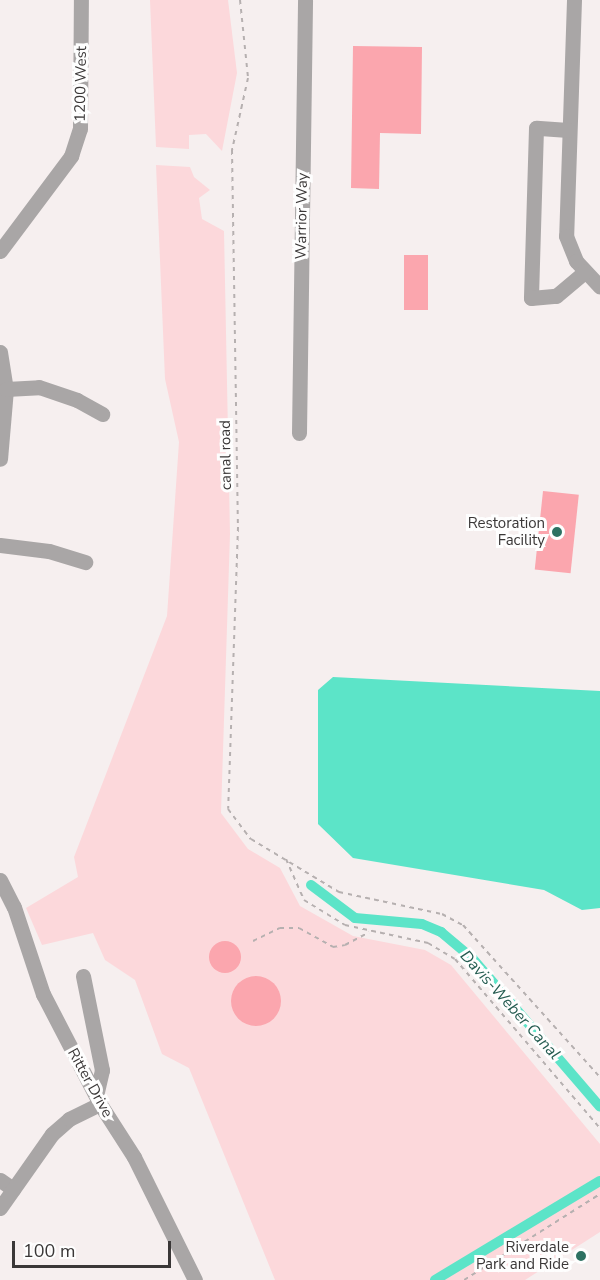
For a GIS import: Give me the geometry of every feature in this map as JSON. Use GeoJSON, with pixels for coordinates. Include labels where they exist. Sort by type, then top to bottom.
{"type":"FeatureCollection","features":[{"type":"Feature","properties":{"kind":"street","name":"1200 West"},"geometry":{"type":"LineString","coordinates":[[0,251],[71,156],[80,129],[81,0]]}},
{"type":"Feature","properties":{"kind":"street","name":"Warrior Way"},"geometry":{"type":"LineString","coordinates":[[300,433],[305,0]]}},
{"type":"Feature","properties":{"kind":"street"},"geometry":{"type":"LineString","coordinates":[[574,0],[566,236],[585,272],[600,287]]}},
{"type":"Feature","properties":{"kind":"street"},"geometry":{"type":"LineString","coordinates":[[568,130],[536,128],[531,298],[556,296],[585,272]]}},
{"type":"Feature","properties":{"kind":"street"},"geometry":{"type":"LineString","coordinates":[[0,352],[6,389],[0,459]]}},
{"type":"Feature","properties":{"kind":"street"},"geometry":{"type":"LineString","coordinates":[[6,389],[39,387],[77,400],[102,414]]}},
{"type":"Feature","properties":{"kind":"street"},"geometry":{"type":"LineString","coordinates":[[0,545],[49,551],[85,562]]}},
{"type":"Feature","properties":{"kind":"street","name":"Ritter Drive"},"geometry":{"type":"LineString","coordinates":[[0,880],[15,907],[43,994],[98,1099],[134,1157],[195,1280]]}},
{"type":"Feature","properties":{"kind":"street"},"geometry":{"type":"LineString","coordinates":[[0,1208],[52,1134],[98,1099],[102,1071],[83,976]]}},
{"type":"Feature","properties":{"kind":"street"},"geometry":{"type":"LineString","coordinates":[[0,1180],[13,1189]]}},
{"type":"Feature","properties":{"kind":"path","name":"canal road"},"geometry":{"type":"LineString","coordinates":[[240,0],[248,78],[232,150],[238,527],[228,809],[251,839],[308,871],[339,892],[442,914],[463,925],[600,1077]]}},
{"type":"Feature","properties":{"kind":"path"},"geometry":{"type":"LineString","coordinates":[[286,858],[304,900],[345,926],[428,943],[455,959],[600,1128]]}},
{"type":"Feature","properties":{"kind":"path"},"geometry":{"type":"LineString","coordinates":[[253,941],[280,928],[299,928],[333,946],[345,945],[369,932]]}},
{"type":"Feature","properties":{"kind":"path"},"geometry":{"type":"LineString","coordinates":[[464,1280],[600,1194]]}},
{"type":"Feature","properties":{"kind":"shaded area"},"geometry":{"type":"Polygon","coordinates":[[[150,0],[228,0],[237,73],[222,151],[206,134],[189,135],[189,149],[156,147],[150,0]]]}},
{"type":"Feature","properties":{"kind":"shaded area"},"geometry":{"type":"Polygon","coordinates":[[[156,165],[190,167],[194,177],[210,190],[199,198],[202,219],[224,231],[230,534],[221,813],[248,849],[280,868],[300,906],[353,936],[425,950],[451,965],[600,1144],[600,1232],[525,1280],[275,1280],[189,1068],[162,1054],[135,980],[105,960],[93,933],[42,945],[26,908],[78,877],[74,857],[167,616],[179,442],[165,379],[156,165]]]}},
{"type":"Feature","properties":{"kind":"shaded area"},"geometry":{"type":"Polygon","coordinates":[[[333,677],[600,691],[600,908],[582,910],[544,890],[353,858],[318,824],[318,690],[333,677]]]}},
{"type":"Feature","properties":{"kind":"building"},"geometry":{"type":"Polygon","coordinates":[[[353,46],[422,47],[421,134],[380,133],[379,189],[351,188],[353,46]]]}},
{"type":"Feature","properties":{"kind":"building"},"geometry":{"type":"Polygon","coordinates":[[[404,255],[428,255],[428,310],[404,310],[404,255]]]}},
{"type":"Feature","properties":{"kind":"building","name":"Restoration Facility"},"geometry":{"type":"Polygon","coordinates":[[[543,491],[579,495],[571,573],[535,570],[543,491]]]}},
{"type":"Feature","properties":{"kind":"building"},"geometry":{"type":"Polygon","coordinates":[[[225,941],[237,945],[241,957],[237,969],[225,973],[213,969],[209,957],[213,945],[225,941]]]}},
{"type":"Feature","properties":{"kind":"building"},"geometry":{"type":"Polygon","coordinates":[[[256,976],[265,978],[276,987],[281,1001],[279,1010],[270,1021],[256,1026],[247,1024],[236,1015],[231,1001],[233,992],[242,981],[256,976]]]}},
{"type":"Feature","properties":{"kind":"waterway","name":"Davis-Weber Canal"},"geometry":{"type":"LineString","coordinates":[[311,885],[355,918],[422,924],[441,932],[472,958],[600,1107]]}},
{"type":"Feature","properties":{"kind":"waterway"},"geometry":{"type":"LineString","coordinates":[[435,1280],[600,1181]]}},
{"type":"Feature","properties":{"kind":"place","name":"Restoration Facility"},"geometry":{"type":"Point","coordinates":[557,532]}},
{"type":"Feature","properties":{"kind":"place","name":"Riverdale Park and Ride"},"geometry":{"type":"Point","coordinates":[581,1256]}}]}
